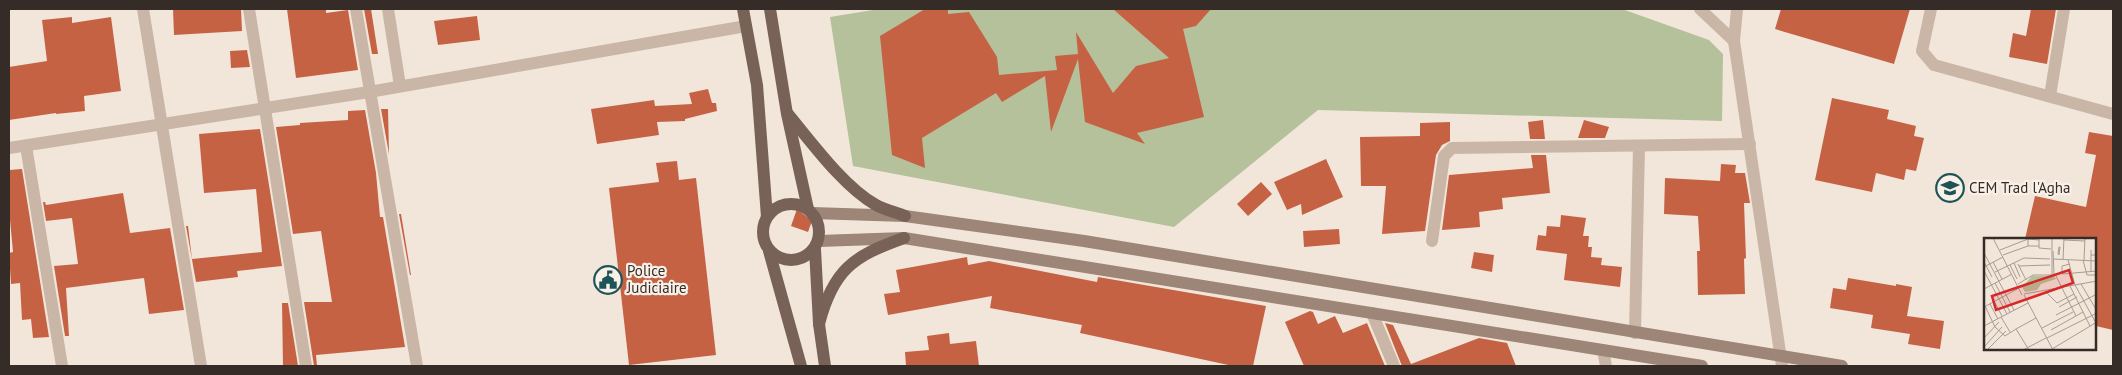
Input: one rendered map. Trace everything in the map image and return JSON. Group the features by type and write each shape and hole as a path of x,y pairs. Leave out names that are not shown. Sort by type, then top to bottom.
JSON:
{"main road":[{"path":"743,9 757,85 767,217 763,234 801,366"},
{"path":"770,9 787,114 810,211 818,221 820,231 817,245 819,324 825,366"},
{"path":"787,114 837,171 861,194 876,205 905,216"},
{"path":"767,217 773,210 790,204 810,211"},
{"path":"819,324 825,300 832,286 847,267 880,247 904,238"},
{"path":"769,250 784,260 792,261 801,259 817,245"}],"street":[{"path":"144,9 201,366"},
{"path":"249,9 306,366"},
{"path":"356,9 417,366"},
{"path":"388,9 400,86"},
{"path":"1700,9 1734,42"},
{"path":"1737,9 1734,42 1781,361"},
{"path":"1931,9 1922,51 1934,65 2113,114"},
{"path":"2050,96 2064,9"},
{"path":"9,148 369,92 746,26"},
{"path":"1432,241 1444,156 1452,148 1750,144"},
{"path":"26,146 62,366"},
{"path":"1635,333 1639,146"},
{"path":"810,211 905,216 1084,241 1635,333 1781,361 1842,366"},
{"path":"817,245 904,238 1702,366"},
{"path":"1372,313 1394,366"},
{"path":"1603,350 1606,366"}],"green space":[{"path":"879,9 1622,9 1709,40 1723,54 1722,121 1318,110 1174,227 853,166 830,17"}],"building":[{"path":"173,9 241,9 242,31 174,35"},
{"path":"287,9 326,9 326,13 348,10 358,70 296,78"},
{"path":"364,9 371,9 378,54 372,54"},
{"path":"925,9 948,9 948,14 969,12 997,57 999,75 1057,70 1055,56 1078,54 1076,32 1113,93 1136,66 1169,58 1113,9 1211,9 1196,26 1183,29 1204,117 1137,133 1145,144 1085,122 1078,59 1051,132 1045,76 1002,102 996,93 922,138 925,168 892,155 880,36"},
{"path":"1781,9 1910,9 1894,64 1775,29"},
{"path":"2031,9 2056,9 2047,64 2009,57 2013,33 2026,36"},
{"path":"477,16 480,40 438,45 434,21"},
{"path":"72,17 72,23 111,17 121,91 84,96 85,111 9,120 9,67 47,61 42,20"},
{"path":"247,50 250,67 231,68 230,51"},
{"path":"708,89 712,103 716,103 717,111 685,119 685,121 657,122 659,135 597,144 591,109 654,100 655,106 692,104 689,93"},
{"path":"1832,98 1889,110 1887,119 1916,126 1914,136 1924,138 1916,171 1906,169 1904,180 1876,173 1872,192 1815,180"},
{"path":"381,109 388,109 389,154"},
{"path":"365,110 376,173 380,217 383,217 405,347 316,355 317,366 314,366 304,302 332,302 321,231 293,234 276,127 300,125 300,123 348,120 348,111"},
{"path":"1543,120 1545,139 1530,139 1528,122"},
{"path":"1584,120 1609,127 1605,138 1578,138"},
{"path":"1450,122 1450,141 1442,145 1436,155 1425,231 1382,234 1386,186 1361,186 1360,137 1420,136 1420,123"},
{"path":"260,129 282,266 237,271 238,277 196,282 186,226 188,226 192,259 262,252 256,189 204,193 199,134"},
{"path":"2089,132 2113,136 2113,330 2097,326 2097,238 2025,238 2035,196 2086,207 2096,155 2085,153"},
{"path":"1531,155 1546,155 1550,193 1502,198 1503,209 1479,212 1480,227 1442,230 1449,175 1533,168"},
{"path":"1326,159 1343,197 1302,215 1301,204 1287,210 1274,182"},
{"path":"677,161 679,180 696,178 716,355 629,365 609,188 659,182 656,163"},
{"path":"1721,164 1736,165 1735,173 1745,173 1750,203 1744,203 1745,294 1698,295 1697,251 1700,251 1698,216 1664,214 1665,178 1720,181"},
{"path":"22,169 49,337 33,338 31,319 22,320 20,283 11,284 9,253 13,252 9,209 9,170"},
{"path":"1261,182 1272,194 1248,216 1237,204"},
{"path":"123,193 130,233 170,228 184,310 149,314 144,278 66,288 69,336 65,336 54,266 78,264 72,218 46,221 43,202 46,205"},
{"path":"797,209 812,221 808,232 791,226"},
{"path":"399,214 401,214 411,275 410,275"},
{"path":"1561,215 1586,218 1583,236 1589,236 1588,247 1592,247 1591,257 1602,258 1601,265 1622,267 1620,287 1564,280 1567,254 1536,250 1538,235 1546,236 1547,226 1560,227"},
{"path":"1339,229 1340,244 1304,247 1303,231"},
{"path":"1474,252 1494,255 1492,272 1471,268"},
{"path":"967,257 968,265 989,261 1097,282 1098,277 1266,306 1253,366 1233,366 1080,333 1082,325 990,308 992,296 888,315 884,294 900,292 896,270"},
{"path":"1848,278 1912,287 1907,316 1944,321 1940,349 1908,344 1910,334 1871,328 1873,315 1830,308 1833,288 1846,290"},
{"path":"282,303 288,303 298,366 283,366"},
{"path":"1310,311 1313,312 1318,324 1335,316 1343,333 1367,323 1385,366 1304,366 1285,322"},
{"path":"1385,323 1393,325 1411,364 1479,338 1507,343 1516,366 1402,366"},
{"path":"949,333 950,344 976,341 979,366 906,366 905,352 929,350 927,336"}],"place":[{"name":"CEM Trad l'Agha","path":"1950,188"},
{"name":"Police Judiciaire","path":"608,280"}]}
